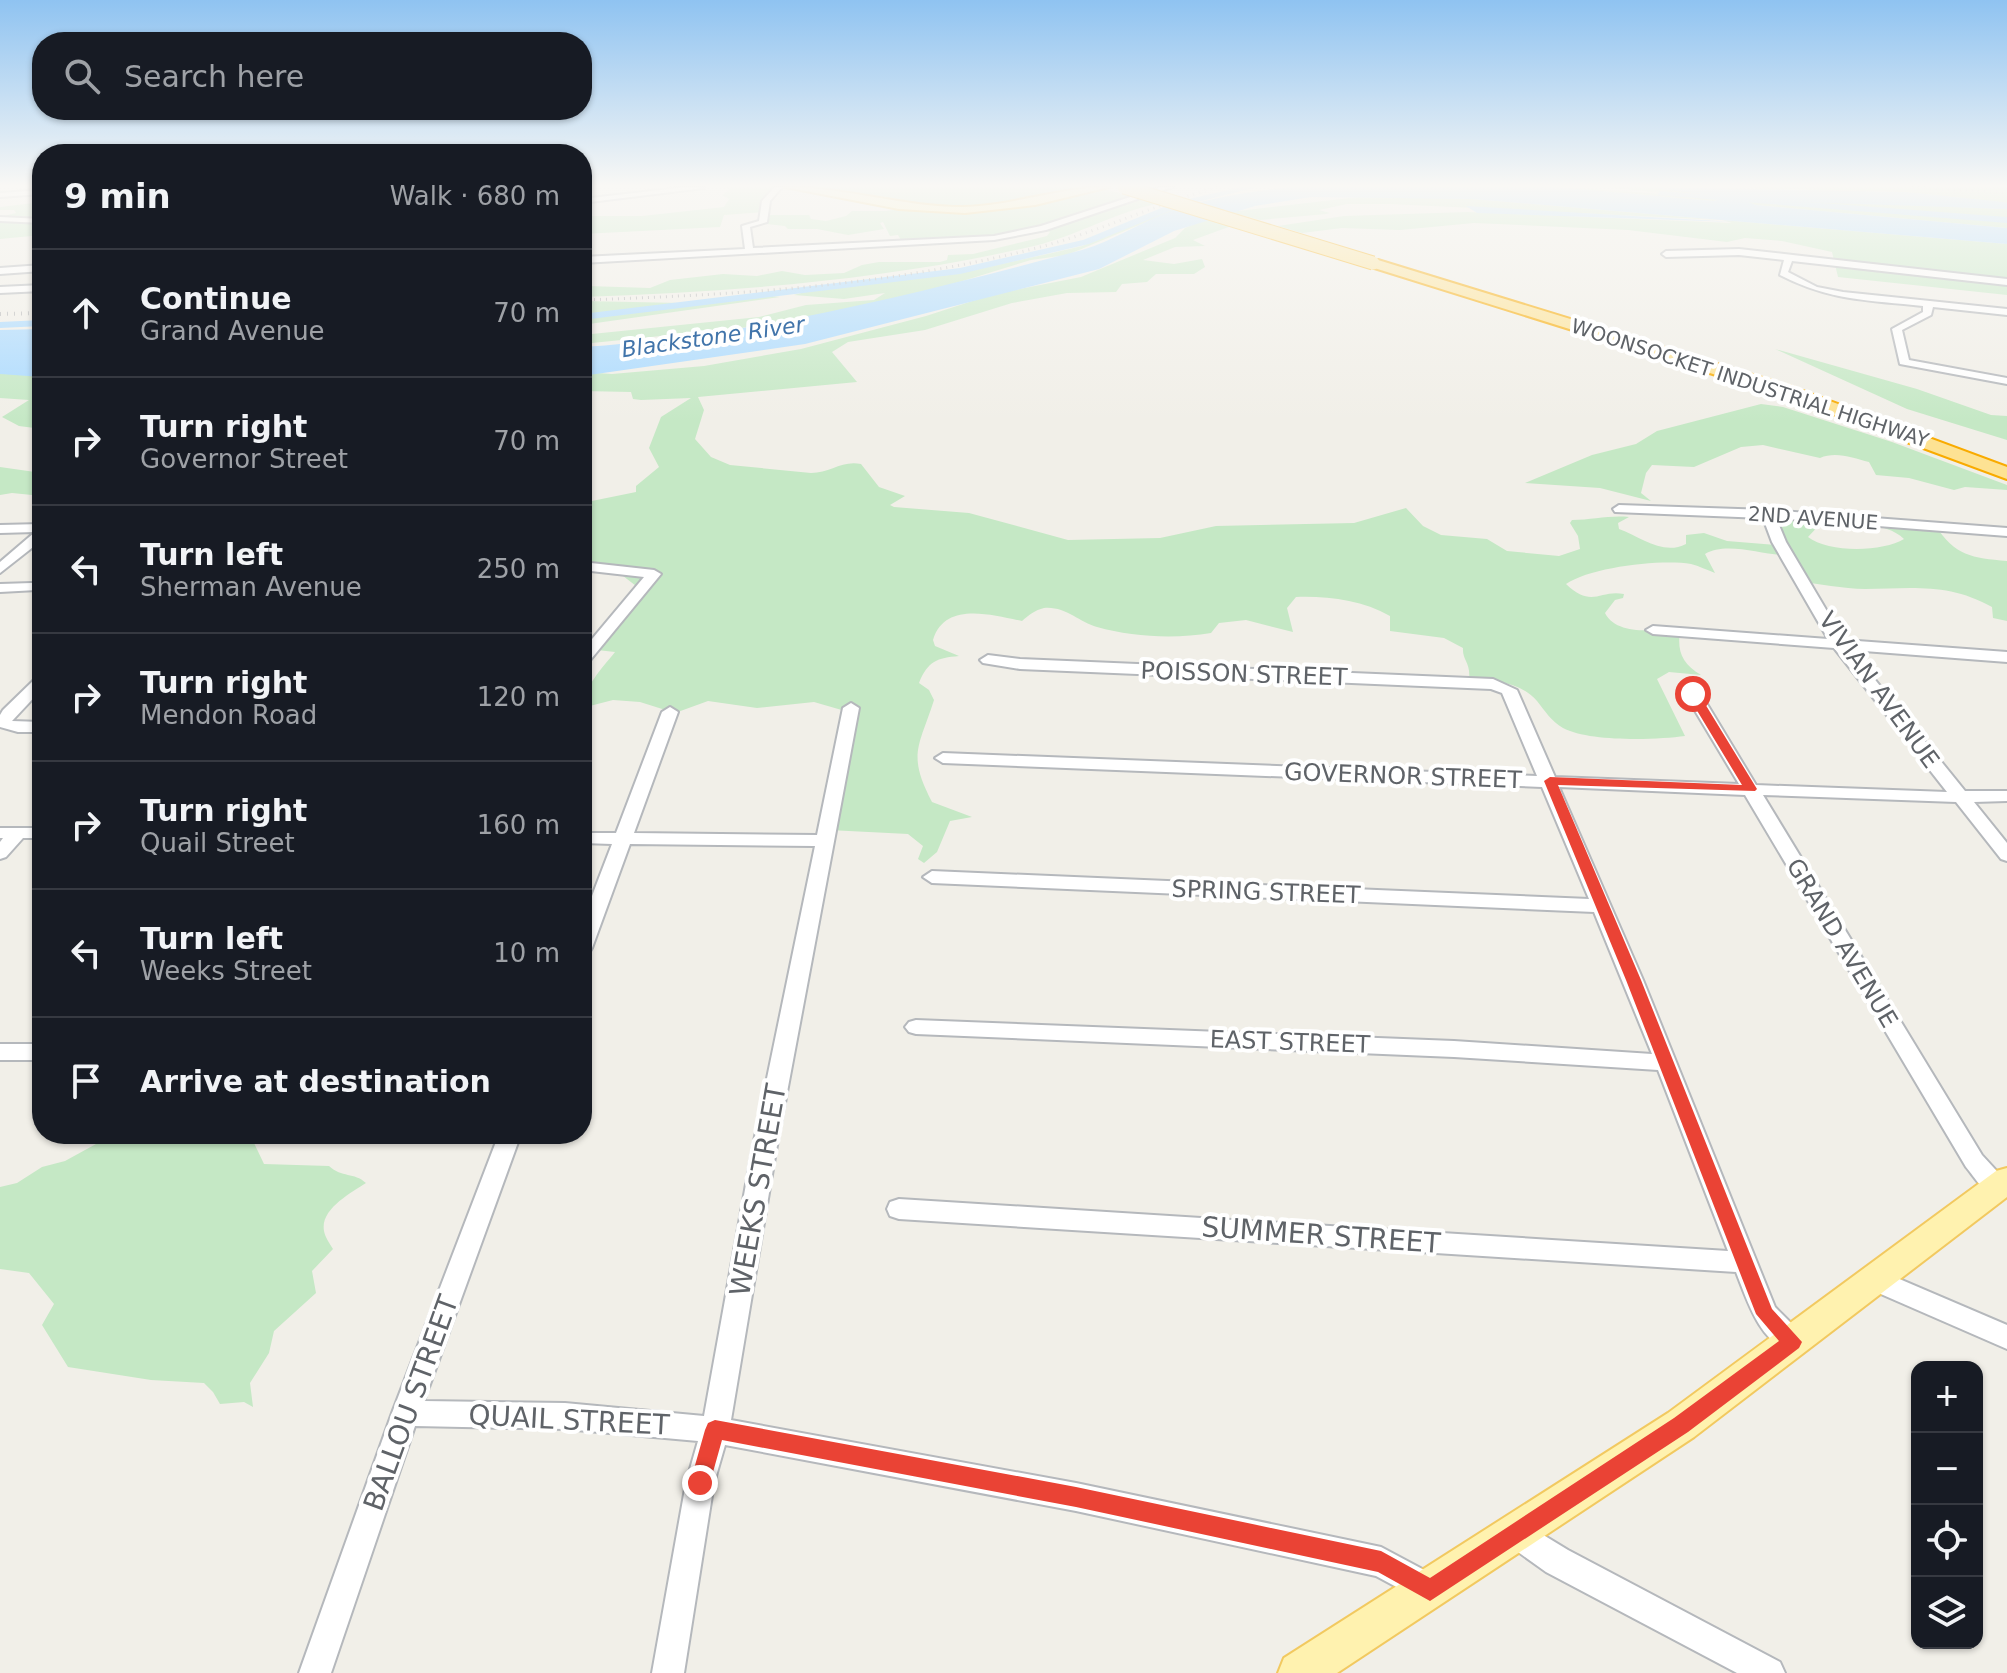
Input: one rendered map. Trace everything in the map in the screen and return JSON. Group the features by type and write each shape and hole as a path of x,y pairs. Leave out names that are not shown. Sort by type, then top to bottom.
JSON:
{"highway":[{"name":"WOONSOCKET INDUSTRIAL HIGHWAY","path":"1388,265 1869,408 1989,448"},
{"name":"WOONSOCKET INDUSTRIAL HIGHWAY","path":"1388,265 1777,388 2007,473"}],"main road":[{"path":"1299,1673 1681,1425 2002,1184"}],"street":[{"path":"1786,265 1783,273 1814,289 1843,295 2007,312"},
{"path":"1853,265 2007,282"},
{"path":"0,271 32,269"},
{"path":"25,289 32,283"},
{"path":"0,290 32,289"},
{"path":"1928,304 1928,313 1897,329 1904,362 2007,381"},
{"name":"2ND AVENUE","path":"1619,509 1768,514 2007,532"},
{"name":"VIVIAN AVENUE","path":"1768,514 1779,542 1838,643 2007,855"},
{"path":"0,529 32,530"},
{"path":"0,569 32,539"},
{"path":"592,567 654,574 592,649"},
{"path":"0,588 32,587"},
{"path":"1653,630 2007,657"},
{"name":"POISSON STREET","path":"988,660 1020,664 1501,685 1514,697 1550,781"},
{"path":"32,690 3,723 32,727"},
{"name":"GRAND AVENUE","path":"1693,694 1974,1161 2002,1184"},
{"name":"WEEKS STREET","path":"668,1673 700,1483 715,1430 851,708"},
{"path":"592,922 670,712"},
{"name":"GOVERNOR STREET","path":"943,758 2007,796"},
{"path":"1550,781 1633,980 1765,1314 1793,1342"},
{"path":"0,853 9,833 32,833"},
{"path":"592,838 825,841"},
{"name":"SPRING STREET","path":"932,877 1600,906"},
{"name":"EAST STREET","path":"916,1027 1439,1048 1664,1063"},
{"path":"0,1052 32,1052"},
{"name":"BALLOU STREET","path":"315,1673 406,1413 506,1144"},
{"name":"SUMMER STREET","path":"899,1209 1743,1262"},
{"path":"1876,1280 2007,1337"},
{"name":"QUAIL STREET","path":"406,1413 565,1416 715,1430 1076,1497 1381,1562 1430,1590"},
{"path":"1517,1534 1557,1561 1769,1673"}],"green space":[{"path":"862,265 939,265 753,288 592,297 592,286 650,288 670,280 723,274 757,276 782,271 805,275 844,273"},
{"path":"995,265 1014,265 904,299 770,325 592,343 592,334 759,317 806,305 874,300 885,293 844,299 794,295 812,290 964,272"},
{"path":"1110,265 1205,267 1194,274 1156,274 1147,282 1122,284 1116,292 1067,293 1012,303 925,330 848,342 832,352 857,382 698,397 704,410 695,439 711,457 730,465 811,473 861,464 879,487 905,496 890,505 894,507 969,513 1068,540 1160,538 1216,526 1354,523 1406,508 1423,526 1441,535 1487,539 1507,551 1559,556 1580,549 1578,536 1570,523 1572,520 1629,517 1618,523 1619,529 1669,548 1686,544 1686,535 1704,533 1727,541 1776,545 1762,516 1935,525 1950,543 1965,554 2007,561 2007,621 1993,618 1992,607 1946,590 1857,589 1797,582 1780,555 1741,549 1722,549 1705,554 1715,573 1691,564 1662,563 1609,569 1577,578 1566,584 1583,595 1624,594 1605,613 1619,626 1639,630 1680,630 1682,656 1701,675 1669,672 1657,679 1685,736 1641,739 1589,736 1563,728 1523,689 1506,683 1469,679 1463,648 1444,638 1390,631 1390,616 1344,600 1296,597 1287,608 1293,632 1246,620 1219,623 1211,633 1139,635 1097,627 1052,608 1038,610 1022,621 983,614 958,615 939,628 933,640 935,646 959,656 934,662 919,683 929,690 934,700 920,740 918,761 924,786 932,802 972,817 950,821 937,852 924,863 918,859 923,846 908,834 829,830 852,713 814,702 757,708 708,701 675,713 640,702 613,700 592,705 592,682 615,652 597,650 640,589 614,569 592,567 592,501 636,492 636,486 659,467 649,448 661,417 691,398 641,400 633,399 631,392 592,391 592,373 612,374 704,366 801,349 926,316 994,294 1081,277","holes":["1822,522 1854,523 1887,529 1904,539 1883,546 1856,549 1828,546 1808,537"]},
{"path":"1835,265 2007,265 2007,295 1838,277"},
{"path":"764,295 780,297 592,324 592,301 683,303"},
{"path":"1775,349 1917,389 1991,415 2007,416 2007,440 1907,409"},
{"path":"0,369 32,374 32,428 19,426 2,417 29,400 0,398"},
{"path":"1761,404 1783,407 1892,442 2007,485 2007,490 1965,487 1954,490 1909,478 1876,475 1869,462 1851,457 1832,455 1820,458 1763,445 1741,447 1694,467 1652,465 1646,473 1641,493 1651,501 1600,488 1525,483 1592,455 1636,444 1657,431"},
{"path":"0,467 32,472 32,495 0,495"},
{"path":"96,1144 254,1144 264,1164 329,1166 366,1183 338,1202 327,1216 324,1231 333,1249 312,1271 316,1293 274,1331 269,1353 250,1383 253,1407 244,1402 220,1404 204,1383 151,1380 68,1367 42,1325 54,1304 29,1273 0,1269 0,1187 17,1183 42,1167 65,1161"}],"water":[{"name":"Blackstone River","path":"1024,265 1107,265 805,344 592,375 592,346 772,323"},
{"path":"32,329 32,376 0,374 0,330"}],"waterway":[{"path":"592,316 960,271 986,265"},
{"path":"0,325 32,323"}],"railway":[{"path":"592,300 812,286 958,265"},
{"path":"0,314 32,313"}],"route":[{"path":"700,1483 715,1430 1076,1497 1381,1562 1430,1590 1681,1425 1793,1342 1765,1314 1633,980 1550,781 1751,789 1693,694"}]}
